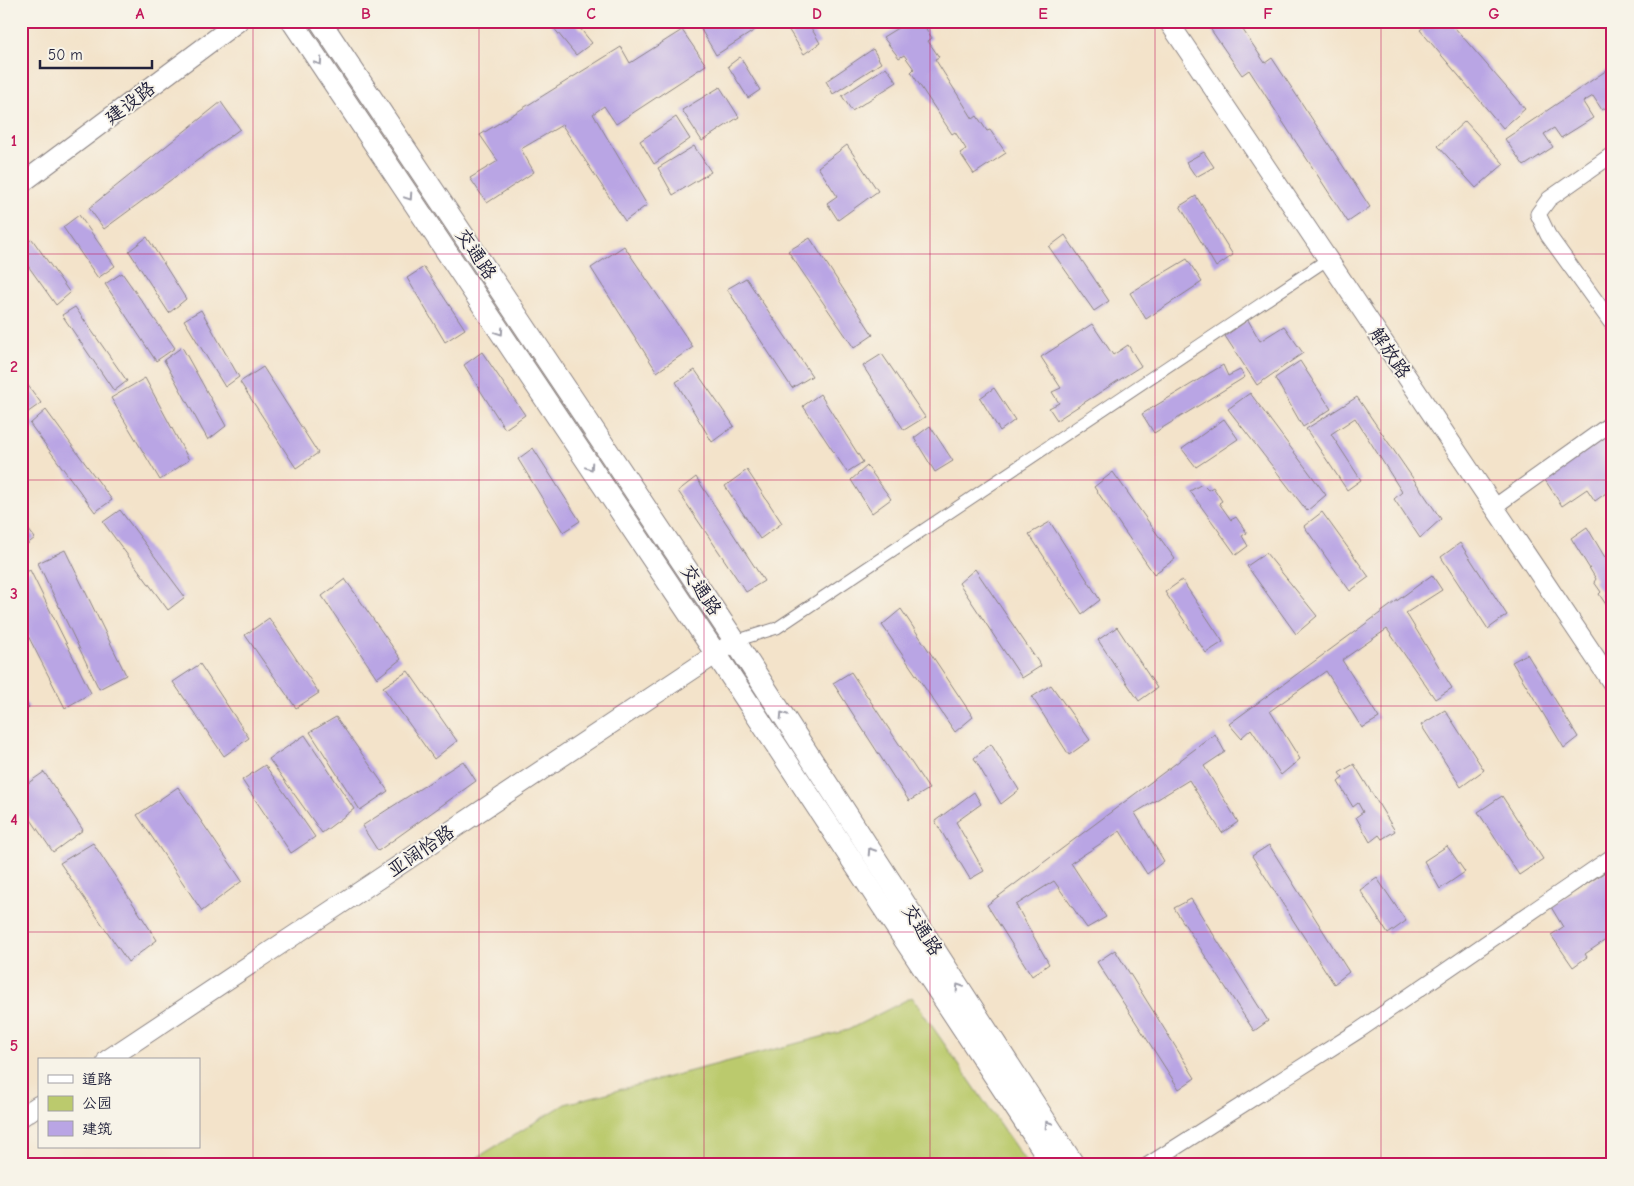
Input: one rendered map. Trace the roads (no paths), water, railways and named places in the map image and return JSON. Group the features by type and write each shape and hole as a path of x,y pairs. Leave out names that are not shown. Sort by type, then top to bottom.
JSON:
{"main road":[{"path":"292,21 716,654 1052,1165"},
{"name":"交通路","path":"320,21 735,641 1074,1165"}],"street":[{"name":"建设路","path":"21,184 239,21"},
{"name":"解放路","path":"1168,21 1613,684"},
{"path":"1613,154 1549,199 1538,214 1548,235 1613,325"},
{"path":"735,641 777,628 1328,259"},
{"path":"1494,507 1613,422"},
{"name":"亚阔恰路","path":"110,1058 735,641"},
{"path":"1148,1165 1358,1031 1613,856"},
{"path":"21,1117 38,1106"}]}
